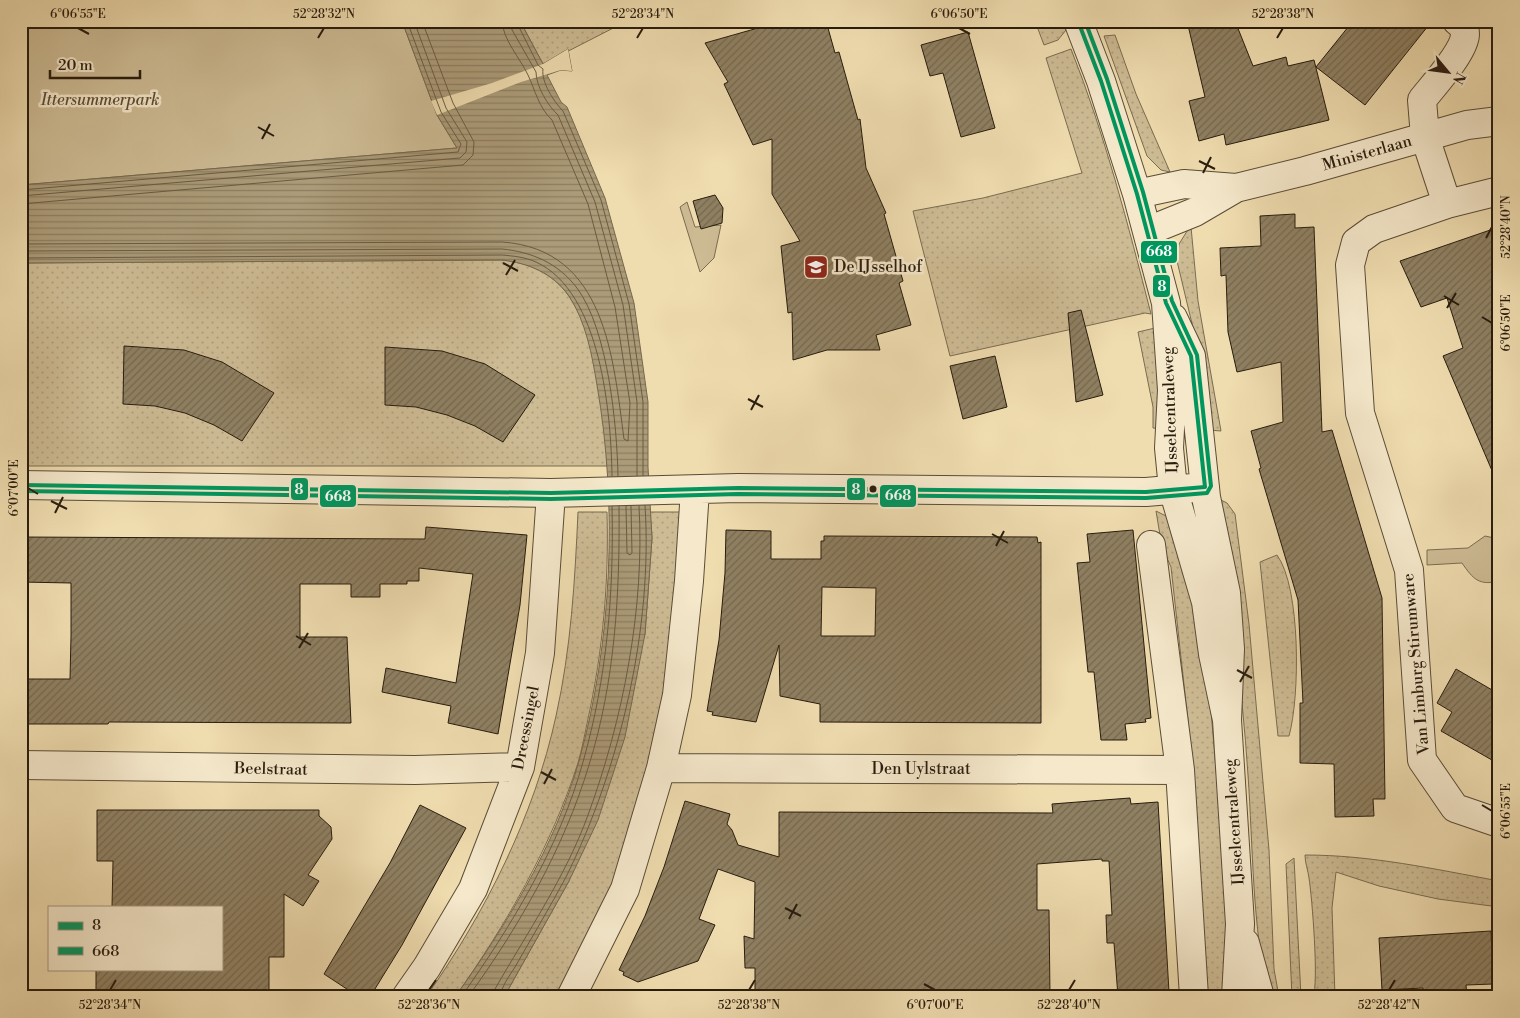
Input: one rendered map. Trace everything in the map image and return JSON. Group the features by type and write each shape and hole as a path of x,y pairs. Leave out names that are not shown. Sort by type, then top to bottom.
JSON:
{"street":[{"name":"IJsselcentraleweg","path":"1078,21 1101,81 1137,194 1166,303 1172,390 1169,448 1173,489 1206,602 1213,654 1227,720"},
{"path":"1447,204 1425,136 1422,100 1459,50 1465,36 1463,26 1457,21"},
{"name":"Ministerlaan","path":"1148,231 1195,212 1236,188 1467,125 1499,122"},
{"name":"Ministerlaan","path":"1137,194 1184,184 1236,188"},
{"name":"Van Limburg Stirumware","path":"1499,191 1447,204 1374,228 1356,242 1350,265 1360,414 1409,570 1422,760 1454,808 1499,823"},
{"name":"IJsselcentraleweg","path":"1166,303 1191,356 1205,487 1226,594 1230,649 1227,720 1240,924 1236,997"},
{"path":"21,485 551,493 601,490 691,491 738,488 1146,492 1205,487"},
{"path":"571,997 625,889 661,768 678,695 689,581 691,491"},
{"name":"Dreessingel","path":"406,997 427,967 473,889 520,766 540,653 551,493"},
{"path":"1151,545 1180,770 1194,997"},
{"name":"Beelstraat","path":"21,765 415,770 520,766"},
{"name":"Den Uylstraat","path":"661,768 1180,770"},
{"name":"IJsselcentraleweg","path":"1240,924 1260,997"}],"green space":[{"name":"Ittersummerpark","path":"21,21 402,21 437,115 457,148 21,185"},
{"path":"520,21 627,21 543,64"},
{"path":"1035,21 1063,21 1066,30 1058,40 1044,45"},
{"path":"1115,35 1136,94 1170,172 1161,170 1147,156 1104,36"},
{"path":"1071,49 1095,114 1125,213 1151,314 1145,313 950,356 913,211 983,198 1082,173 1046,58"},
{"path":"687,202 695,227 721,225 714,258 700,272 680,207"},
{"path":"1191,227 1198,301 1221,431 1208,430 1199,353 1177,261 1179,244"},
{"path":"502,260 531,267 547,275 562,287 578,311 586,331 598,377 602,401 607,466 21,466 21,263"},
{"path":"1155,328 1163,429 1153,428 1153,407 1138,332"},
{"path":"1221,500 1227,503 1235,514 1249,624 1269,850 1274,969 1279,997 1269,997 1259,943 1239,672 1215,501"},
{"path":"1156,511 1168,517 1176,525 1208,676 1231,997 1206,997 1188,721 1171,567 1162,547"},
{"path":"578,512 607,512 607,564 604,616 598,667 578,763 555,825 526,885 474,970 455,997 426,997 468,932 505,863 535,791 547,754 561,691 569,640"},
{"path":"650,512 686,512 662,737 614,884 555,997 504,997 569,881 645,634 652,538"},
{"path":"1485,536 1499,539 1499,581 1481,582 1473,577 1462,563 1427,565 1427,550 1468,548"},
{"path":"1277,555 1285,571 1291,592 1296,643 1295,696 1289,736 1278,736 1260,562"},
{"path":"1305,855 1378,860 1499,881 1499,907 1438,899 1379,886 1336,872 1332,908 1335,997 1313,997 1315,989 1314,939 1309,875"},
{"path":"1294,858 1301,997 1292,997 1286,864"}],"water":[{"path":"402,21 520,21 543,64 568,49 572,71 561,70 547,75 561,102 567,107 605,198 634,303 648,402 648,467 652,538 645,634 625,737 598,820 569,881 504,997 455,997 510,914 557,824 579,761 590,716 605,622 609,526 608,478 604,431 588,339 580,317 569,296 555,281 539,270 502,260 21,263 21,185 457,148 437,115"}],"pier":[{"path":"568,49 572,71 561,70 521,82 437,115 431,101 492,83 543,64"}],"building":[{"path":"773,21 826,21 835,53 839,52 858,120 860,119 866,168 886,213 884,214 903,281 899,283 911,325 876,335 880,350 827,350 793,360 792,312 788,313 781,246 800,241 772,194 772,139 753,145 724,84 728,82 705,43 765,26"},
{"path":"1187,21 1235,21 1253,66 1286,57 1288,66 1314,60 1329,120 1226,145 1224,134 1199,141 1189,101 1205,97"},
{"path":"1353,21 1432,21 1365,105 1316,67"},
{"path":"968,32 995,128 961,137 943,73 930,76 921,45"},
{"path":"715,195 723,208 722,223 701,229 693,201"},
{"path":"1295,214 1295,228 1314,227 1322,432 1332,430 1382,598 1385,799 1373,799 1374,816 1335,817 1334,764 1300,763 1300,703 1303,703 1298,600 1259,469 1261,468 1251,431 1283,422 1281,362 1237,372 1228,332 1226,275 1221,276 1220,248 1261,246 1260,216"},
{"path":"1499,227 1499,487 1443,356 1463,348 1447,298 1421,307 1400,261"},
{"path":"1081,310 1103,395 1076,402 1068,313"},
{"path":"124,346 184,350 222,362 274,393 242,441 214,425 185,413 155,406 123,404"},
{"path":"385,347 442,351 485,364 535,395 503,442 475,426 447,415 416,407 385,405"},
{"path":"995,356 1007,407 963,419 950,366"},
{"path":"426,527 527,535 520,605 498,734 448,723 451,706 382,692 386,668 456,683 473,574 419,568 419,581 407,581 407,584 380,584 380,597 351,597 351,584 300,584 300,637 347,637 351,723 109,722 108,724 21,724 21,679 70,679 71,583 21,582 21,537 425,539"},
{"path":"726,530 771,531 771,559 821,559 821,541 824,541 824,536 1037,537 1038,543 1041,542 1041,723 820,722 820,704 780,696 779,645 756,722 712,715 713,712 707,711 719,640 725,573","holes":["822,587 876,588 875,636 821,636"]},
{"path":"1133,530 1151,718 1145,719 1146,722 1125,724 1127,740 1101,740 1094,672 1088,672 1077,563 1090,562 1087,534"},
{"path":"1456,669 1499,694 1499,764 1441,731 1452,712 1437,703"},
{"path":"1130,798 1131,804 1158,802 1169,992 1163,992 1164,995 1118,997 1114,943 1107,943 1106,915 1112,915 1109,861 1102,861 1102,859 1037,864 1037,910 1049,910 1050,997 755,997 755,968 745,968 744,936 754,939 755,882 718,869 699,919 715,925 698,961 638,982 623,975 624,972 619,970 645,916 664,867 685,801 730,814 727,824 732,830 738,845 779,857 779,812 1053,813 1052,804"},
{"path":"420,805 466,828 402,945 370,997 359,997 324,974 390,863"},
{"path":"97,810 319,810 319,816 331,827 332,839 308,875 319,881 303,906 284,894 284,957 269,957 269,997 96,994 96,970 222,970 222,906 112,906 113,861 97,861"},
{"path":"1491,931 1493,984 1466,985 1467,997 1423,997 1423,988 1382,990 1379,938"}],"transit line":[{"name":"8","path":"21,485 551,493 738,488 1146,492 1205,487 1191,356 1166,303 1137,194 1101,81 1078,21"},
{"name":"668","path":"21,491 551,499 738,494 1146,498 1207,493 1211,486 1197,355 1172,301 1143,192 1107,79 1085,21"}],"place":[{"name":"De IJsselhof","path":"816,267"}]}
